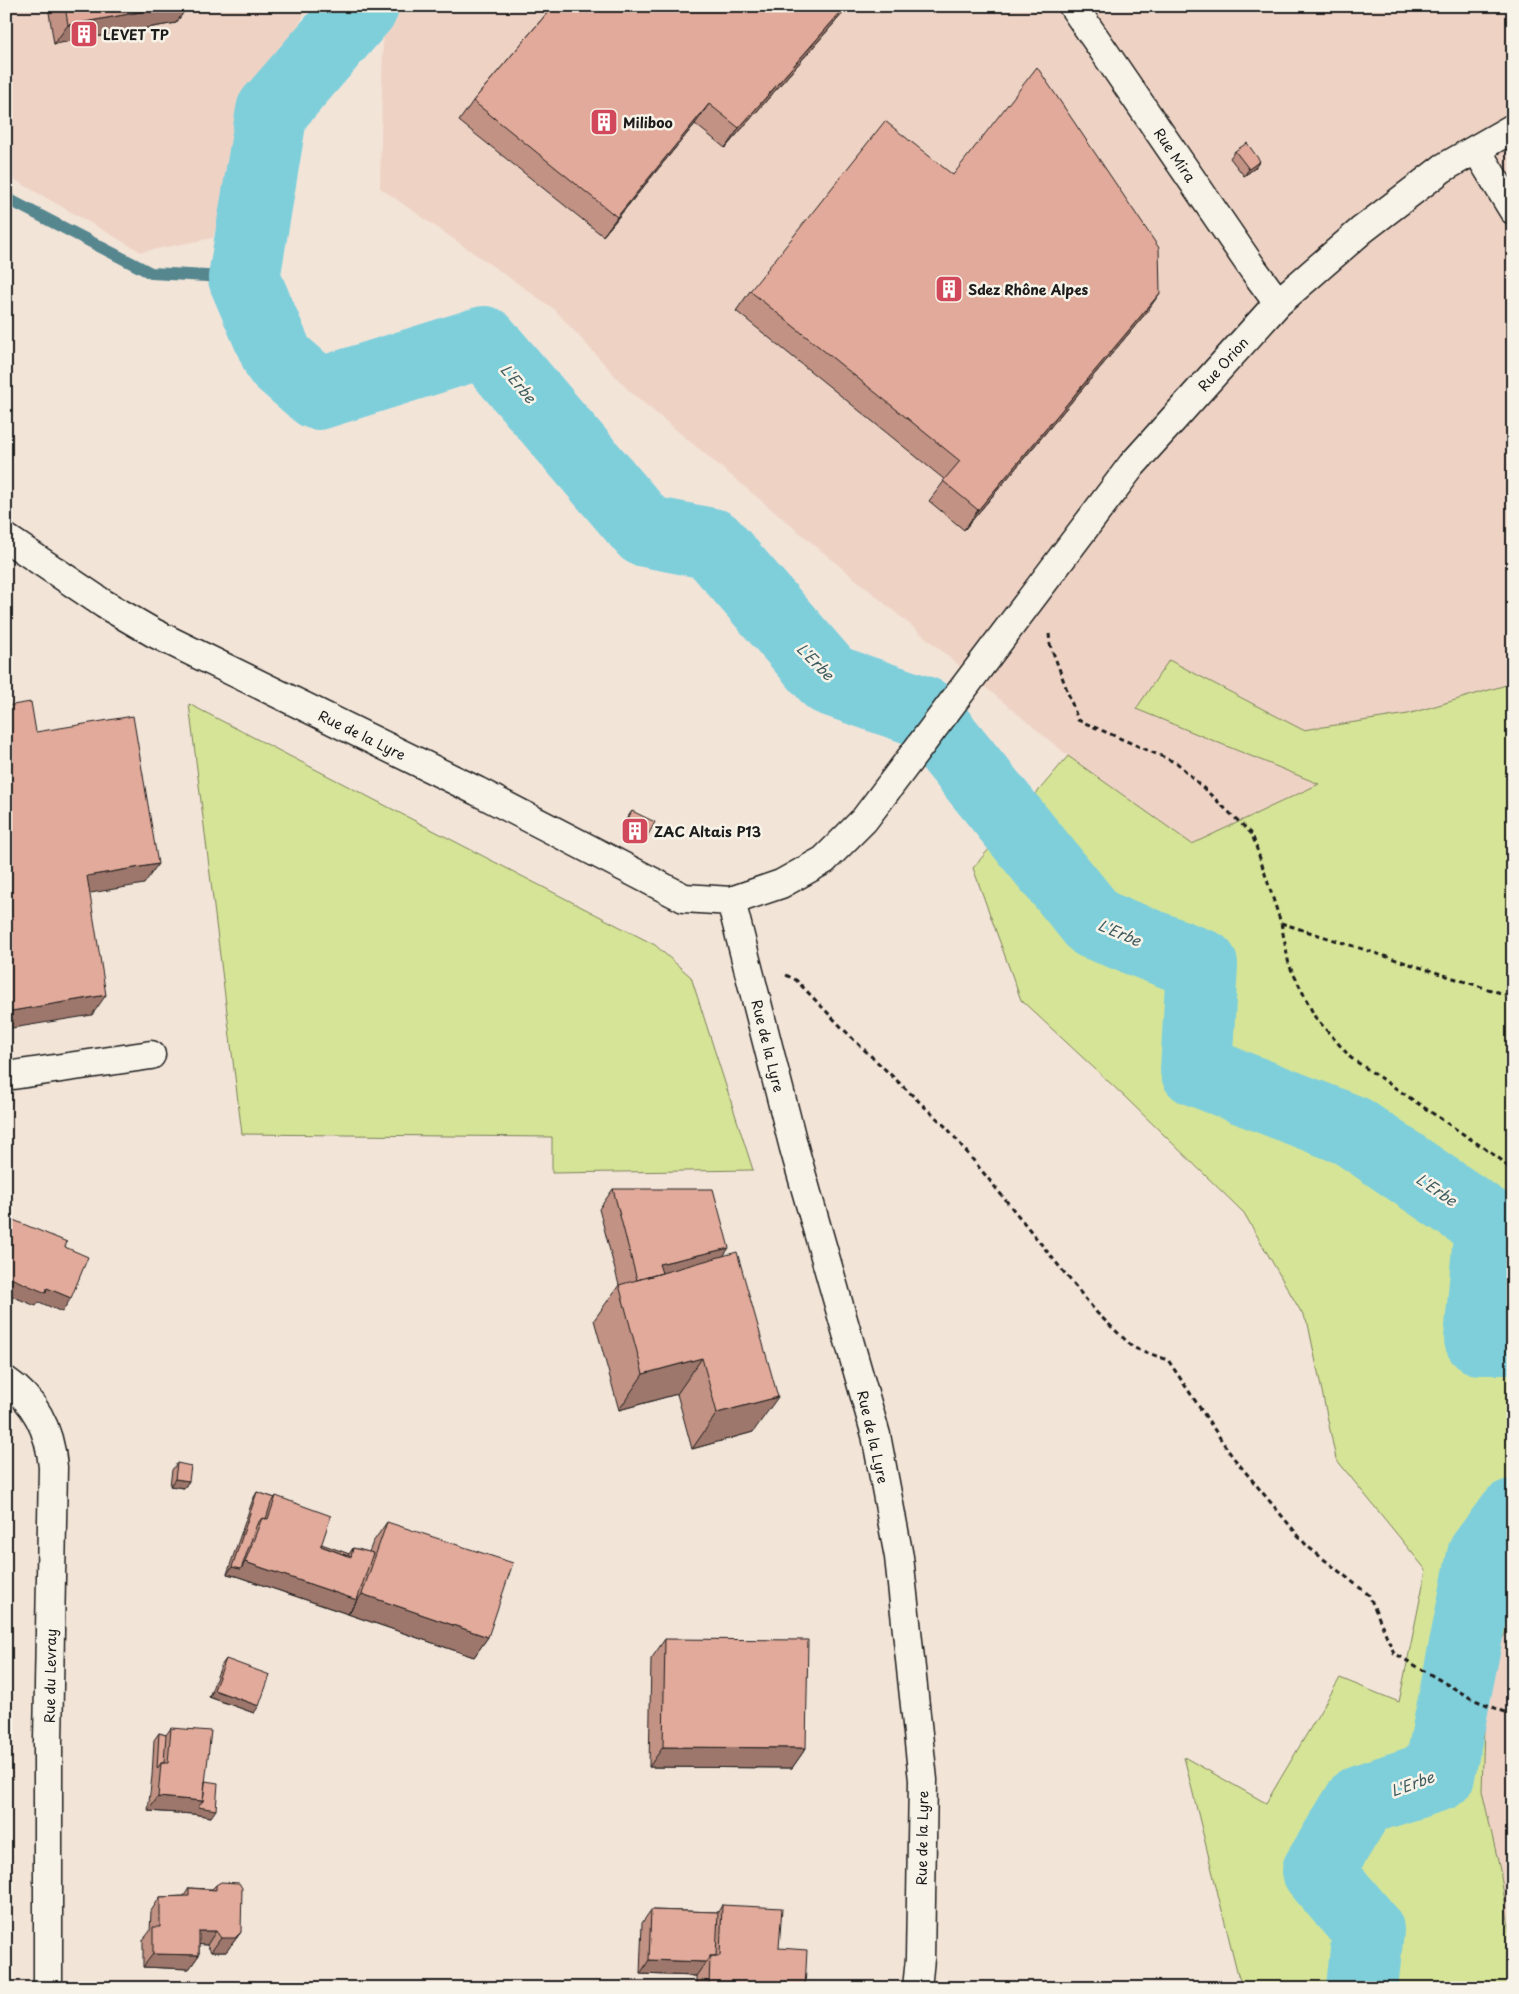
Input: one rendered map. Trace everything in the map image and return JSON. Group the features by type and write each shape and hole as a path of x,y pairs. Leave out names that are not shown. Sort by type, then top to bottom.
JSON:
{"street":[{"name":"Rue Mira","path":"1073,6 1252,269 1278,303"},
{"name":"Rue Orion","path":"898,773 1132,465 1278,303 1362,230 1443,168 1513,128"},
{"path":"1476,149 1513,210"},
{"name":"Rue de la Lyre","path":"6,538 104,604 154,633 477,791 684,898 731,901 781,884 824,860 864,820 898,773"},
{"name":"Rue de la Lyre","path":"731,901 794,1148 876,1435 899,1557 923,1780 920,1959 917,1988"},
{"path":"6,1076 151,1056"},
{"name":"Rue du Levray","path":"6,1382 24,1395 37,1412 48,1434 54,1467 48,1741 48,1988"}],"path":[{"path":"1048,628 1050,644 1078,720 1177,763 1252,834 1281,923 1289,965 1315,1017 1351,1058 1500,1158 1513,1172"},
{"path":"1281,923 1513,997"},
{"path":"781,972 796,980 853,1039 948,1129 1097,1313 1134,1348 1168,1360 1232,1456 1307,1546 1369,1595 1394,1653 1472,1699 1513,1716"}],"shaded area":[{"path":"6,6 308,6 253,123 213,238 141,252 6,175"},
{"path":"396,6 1513,6 1513,878 1319,784 1192,844 1068,756 628,390 554,309 380,188 383,34"},
{"path":"1513,1621 1513,1952 1500,1870 1482,1791 1486,1665"}],"green space":[{"path":"1169,660 1303,730 1408,714 1513,683 1513,1621 1486,1665 1482,1791 1500,1870 1513,1952 1513,1988 1243,1988 1238,1975 1184,1757 1266,1803 1340,1678 1399,1702 1426,1570 1336,1459 1308,1324 1244,1213 1124,1096 1021,1000 973,868 1068,756 1192,844 1319,784 1136,709"},
{"path":"189,704 655,945 691,977 753,1170 552,1173 552,1137 242,1134"}],"building":[{"path":"65,6 173,6 68,25"},
{"name":"Miliboo","path":"553,6 846,6 739,128 709,104 617,217 473,101"},
{"name":"Sdez Rhône Alpes","path":"1037,67 1159,248 1160,293 978,510 943,481 960,461 750,291 885,121 953,175"},
{"path":"1247,143 1260,161 1249,169 1235,151"},
{"path":"31,702 36,732 133,716 158,864 87,876 106,995 6,1012 6,706"},
{"path":"632,811 655,822 647,837 624,826"},
{"path":"613,1189 713,1189 729,1248 659,1264 662,1273 637,1280"},
{"path":"6,1217 67,1242 65,1247 88,1257 71,1298 47,1288 46,1293 6,1276"},
{"path":"737,1252 778,1397 717,1413 702,1358 643,1374 619,1285"},
{"path":"177,1463 191,1466 189,1481 175,1479"},
{"path":"257,1492 275,1498 271,1503 266,1519 262,1518 257,1524 241,1569 232,1567"},
{"path":"276,1496 331,1516 321,1546 351,1557 353,1548 373,1553 357,1600 245,1562 262,1518 268,1519"},
{"path":"387,1522 513,1563 488,1637 362,1594"},
{"path":"321,1544 349,1554 348,1556 321,1546"},
{"path":"665,1639 808,1640 806,1748 663,1747"},
{"path":"226,1659 270,1675 259,1706 214,1690"},
{"path":"171,1728 211,1731 203,1801 158,1797 161,1763 168,1763"},
{"path":"159,1733 166,1735 164,1763 161,1763 157,1769"},
{"path":"205,1781 218,1783 216,1810 198,1807 203,1801"},
{"path":"221,1882 239,1883 242,1888 241,1932 235,1938 221,1938 216,1931 199,1931 199,1955 153,1954 153,1927 160,1927 160,1897 189,1896 189,1888 216,1890 216,1885"},
{"path":"722,1905 782,1908 779,1948 807,1950 805,1988 709,1988 710,1956 720,1956"},
{"path":"651,1910 718,1912 716,1956 710,1956 706,1962 649,1960"}],"waterway":[{"name":"L'Erbe","path":"363,6 272,111 244,278 279,360 318,394 484,342 645,531 712,544 830,680 923,712 1095,924 1202,965 1196,1070 1352,1131 1490,1225 1480,1339 1513,1339"},
{"path":"6,198 151,273 244,278"},
{"name":"L'Erbe","path":"1362,1988 1368,1930 1318,1871 1361,1800 1439,1775 1483,1555 1513,1515"}],"place":[{"name":"LEVET TP","path":"84,34"},
{"name":"Miliboo","path":"604,122"},
{"name":"Sdez Rhône Alpes","path":"949,289"},
{"name":"ZAC Altais P13","path":"635,831"}]}
